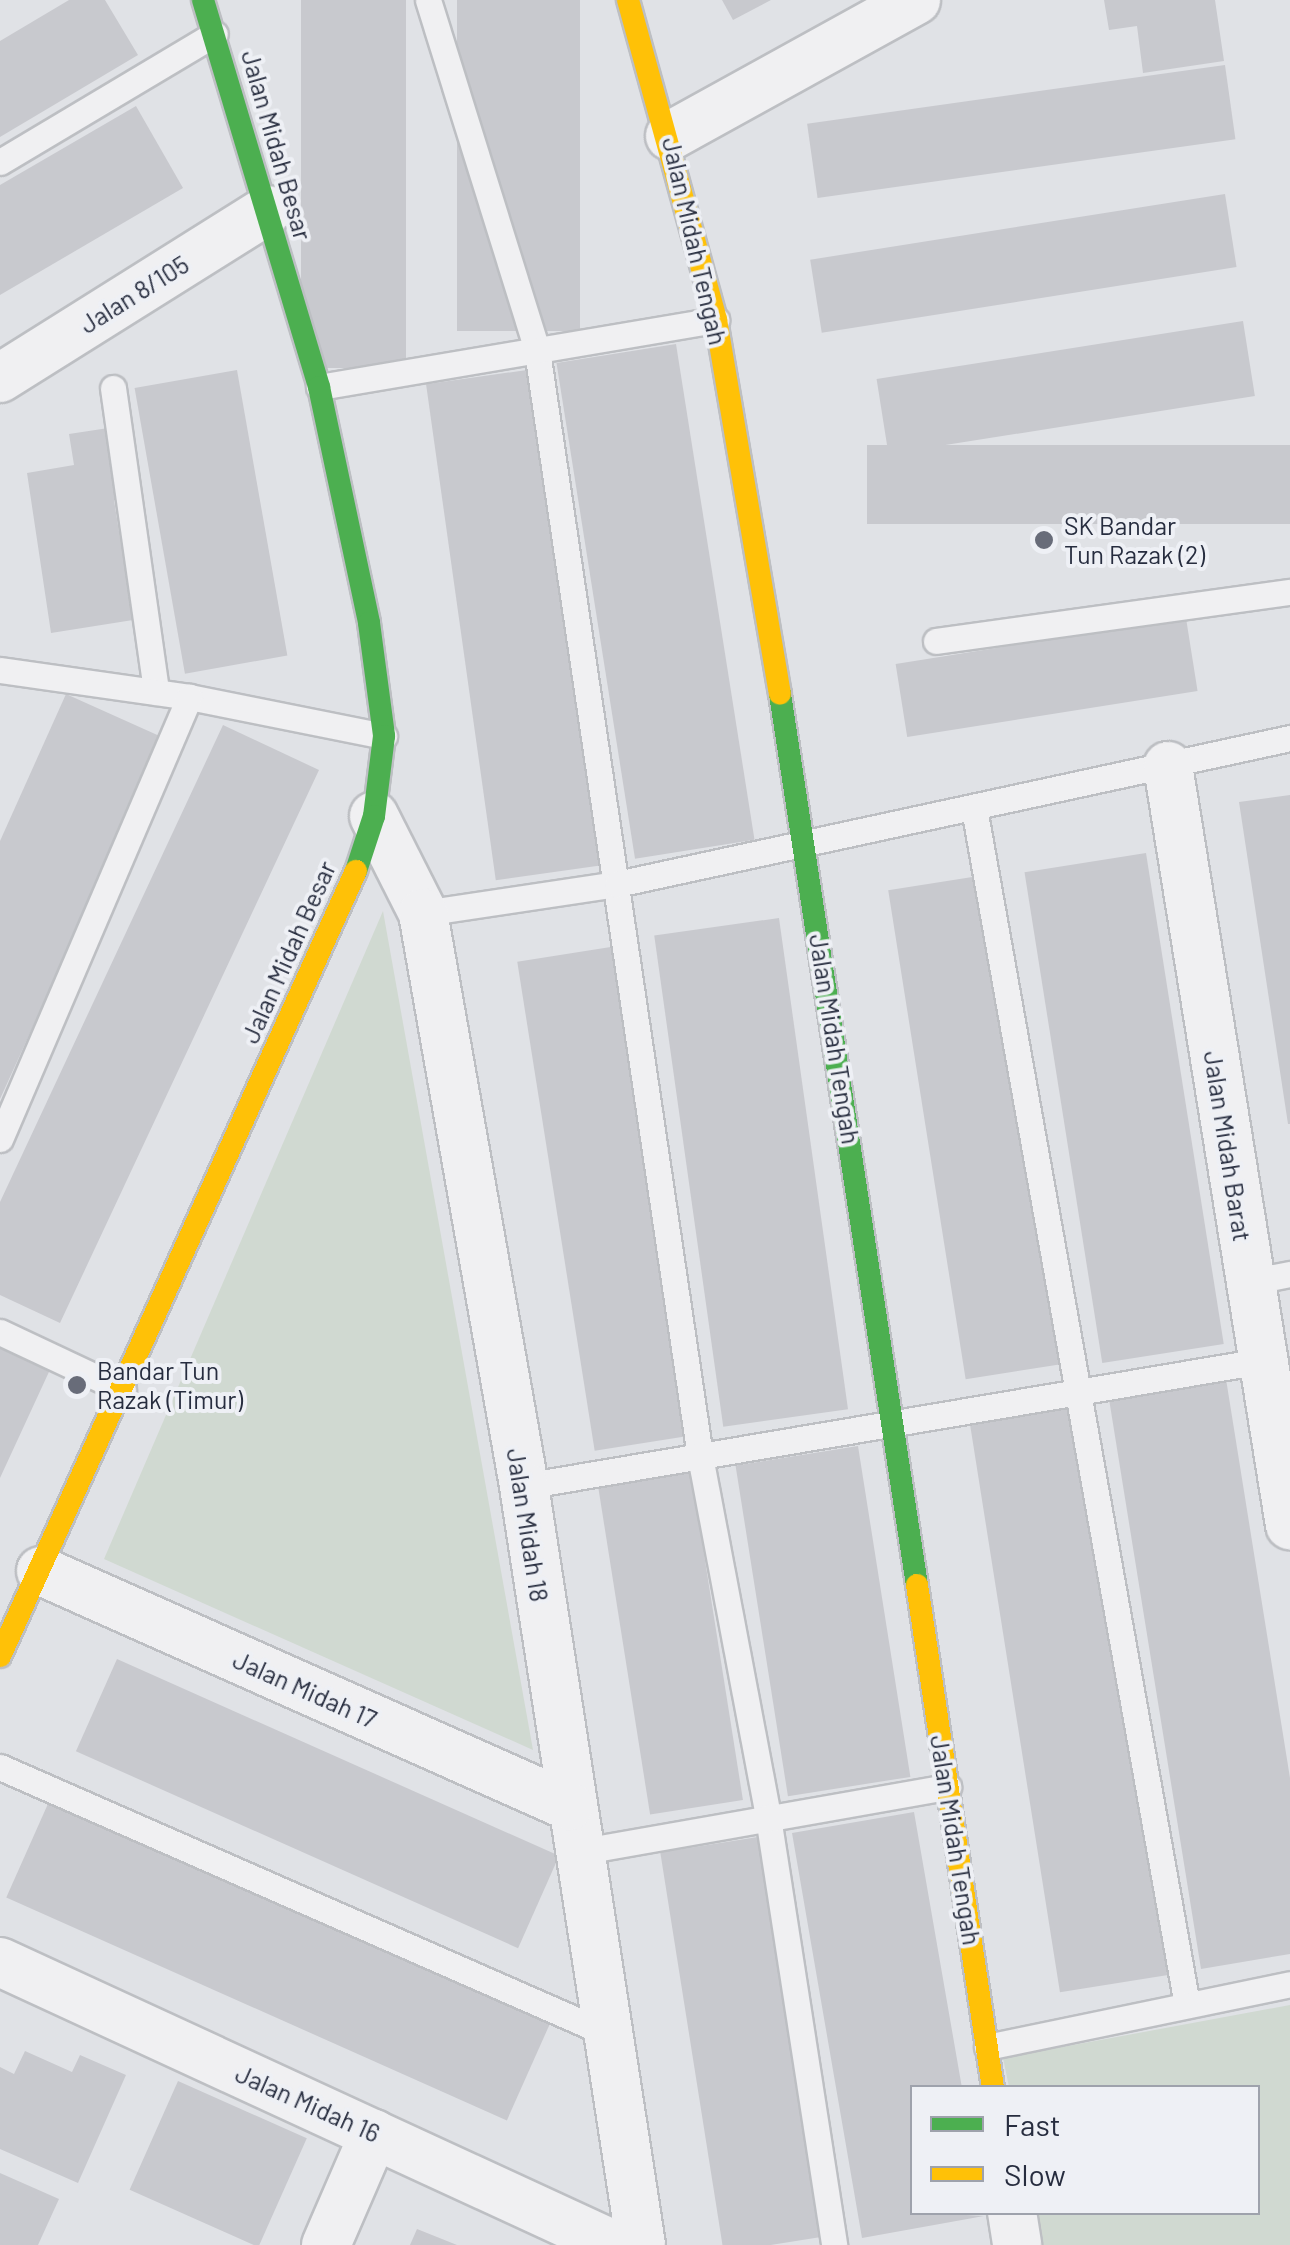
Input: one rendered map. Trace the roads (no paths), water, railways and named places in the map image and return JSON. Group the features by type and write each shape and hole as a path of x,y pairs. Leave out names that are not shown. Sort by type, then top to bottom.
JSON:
{"street":[{"name":"Jalan Midah Besar","path":"0,1656 349,894 374,816 384,736 369,623 319,387 203,0"},
{"name":"Jalan Midah Tengah","path":"628,0 670,136 716,320 805,842 993,2085"},
{"path":"670,136 916,0"},
{"name":"Jalan 8/105","path":"0,378 268,210"},
{"name":"Jalan Midah Barat","path":"1168,766 1270,1278 1260,1360 1290,1525"},
{"name":"Jalan Midah 18","path":"374,816 423,913 524,1486 573,1829 641,2245"},
{"name":"Jalan Midah 17","path":"41,1571 573,1829"},
{"name":"Jalan Midah 16","path":"0,1962 614,2245"},
{"path":"326,2245 374,2134"},
{"path":"1013,2215 1018,2245"}],"lane":[{"path":"428,0 537,351 700,1456 768,1817 834,2245"},
{"path":"0,162 215,34"},
{"path":"319,387 716,320"},
{"path":"113,388 156,692"},
{"path":"936,641 1290,592"},
{"path":"0,670 189,697 384,736"},
{"path":"0,1139 189,697"},
{"path":"423,913 617,884 1290,738"},
{"path":"974,808 1187,2005"},
{"path":"0,1332 122,1390"},
{"path":"524,1486 1260,1360"},
{"path":"0,1767 606,2034"},
{"path":"573,1829 768,1817 948,1787"},
{"path":"987,2046 1290,1984"}],"place":[{"name":"SK Bandar Tun Razak (2)","path":"1044,540"},
{"name":"Bandar Tun Razak (Timur)","path":"77,1385"}]}
